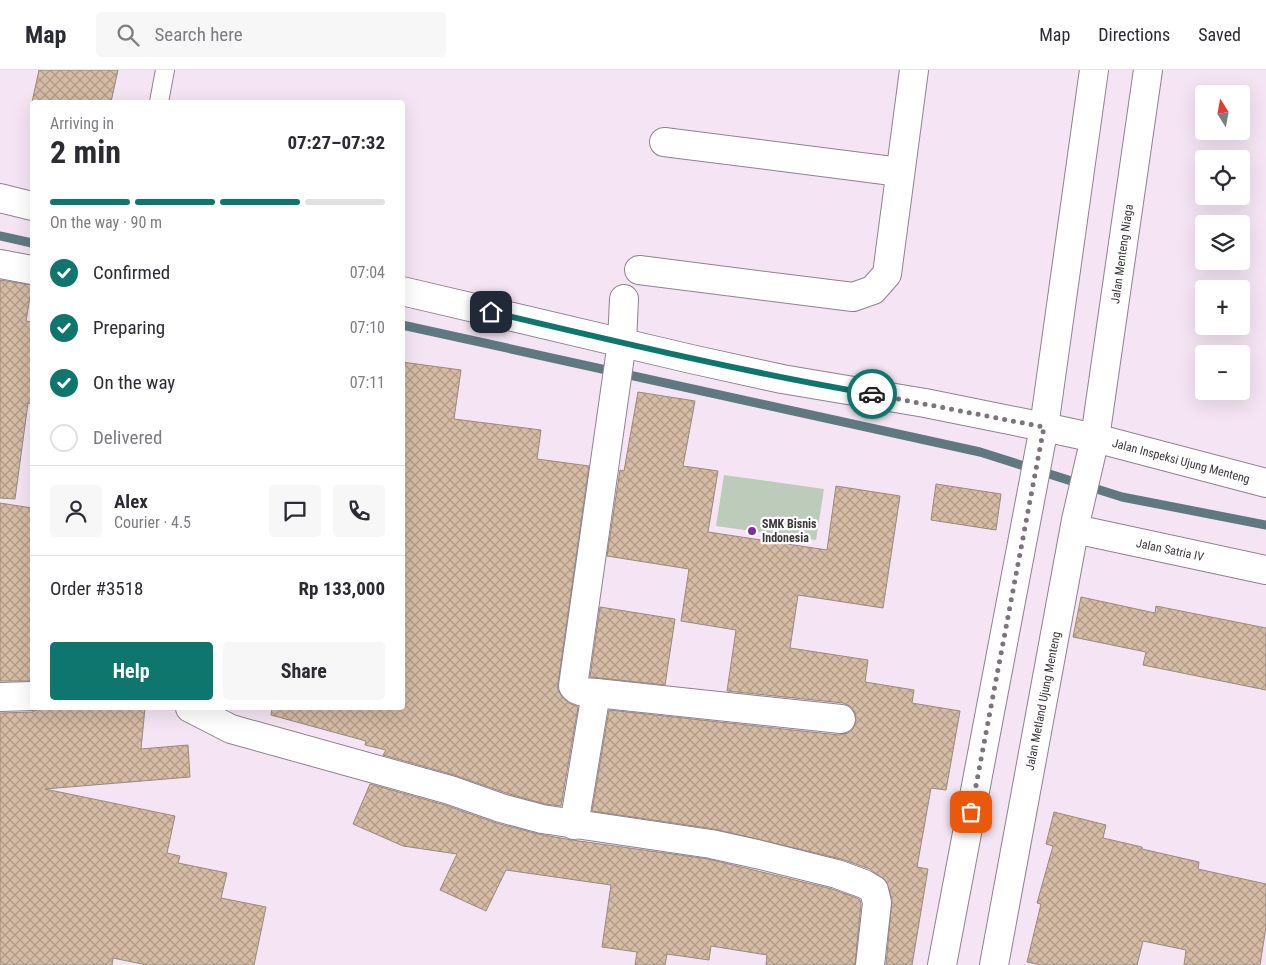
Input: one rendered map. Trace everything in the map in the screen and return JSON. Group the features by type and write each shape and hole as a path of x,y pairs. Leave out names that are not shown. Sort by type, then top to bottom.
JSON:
{"street":[{"path":"639,270 854,297 873,290 886,274 914,70"},
{"path":"942,965 1043,430 1094,70"},
{"name":"Jalan Menteng Niaga","path":"1094,442 1148,70"},
{"path":"664,142 900,172"},
{"path":"0,198 30,206"},
{"path":"0,264 30,270"},
{"name":"Jalan Inspeksi Ujung Menteng","path":"405,292 620,352 691,359 782,379 925,403 1266,483"},
{"path":"624,299 614,398 573,686 577,690 596,694 841,719"},
{"name":"Jalan Metland Ujung Menteng","path":"994,965 1075,525 1094,442"},
{"name":"Jalan Satria IV","path":"1075,525 1266,570"},
{"path":"574,825 596,694"},
{"path":"0,697 30,696"},
{"path":"194,710 231,729 450,790 501,808 542,819 711,844 836,874 864,884 874,890 877,903 870,965"}],"lane":[{"path":"159,100 165,70"}],"green space":[{"path":"724,475 824,489 816,540 716,526"}],"building":[{"path":"39,70 118,70 111,100 32,100"},
{"path":"0,280 30,285 26,321 30,322 30,404 28,403 15,499 0,498"},
{"path":"405,362 461,370 454,419 541,430 537,459 589,466 558,684 558,690 562,697 578,707 561,806 545,804 506,793 454,775 383,755 386,750 365,745 366,741 271,715 272,710 405,710"},
{"path":"638,392 695,401 683,466 718,471 708,532 827,550 836,486 900,496 883,608 798,595 790,648 868,660 865,682 914,690 912,703 960,711 946,790 931,788 917,867 928,869 912,965 886,965 892,899 886,881 870,869 841,859 714,829 592,811 609,710 839,735 848,733 853,729 856,721 855,712 850,706 843,703 727,691 736,630 681,621 689,569 607,556 620,470 624,471"},
{"path":"936,484 1001,494 996,530 931,520"},
{"path":"0,503 30,508 30,681 0,681"},
{"path":"1081,597 1155,613 1156,606 1266,628 1266,690 1143,665 1146,652 1073,637"},
{"path":"600,607 675,619 665,685 590,677"},
{"path":"37,710 145,710 141,749 188,745 190,777 45,789 175,816 167,853 180,856 178,863 227,873 221,898 266,907 254,965 147,965 113,958 112,965 0,965 0,713 32,712"},
{"path":"370,784 538,834 708,859 832,889 857,898 861,904 855,965 766,965 767,955 711,946 709,960 667,954 665,965 635,965 637,952 602,947 611,885 506,870 486,911 440,890 457,854 403,846 353,824"},
{"path":"1054,812 1106,825 1103,838 1199,862 1198,869 1266,884 1266,927 1260,965 1184,965 1186,950 1143,941 1137,965 1041,965 1027,962 1041,904 1037,903 1053,846 1046,844"}],"waterway":[{"path":"0,236 30,243"},
{"path":"405,326 980,452 1122,497 1266,525"}],"way so far":[{"path":"872,394 1044,427 971,812"}],"place":[{"name":"SMK Bisnis Indonesia","path":"752,531"}],"route":[{"path":"491,312 782,379 872,394"}]}
